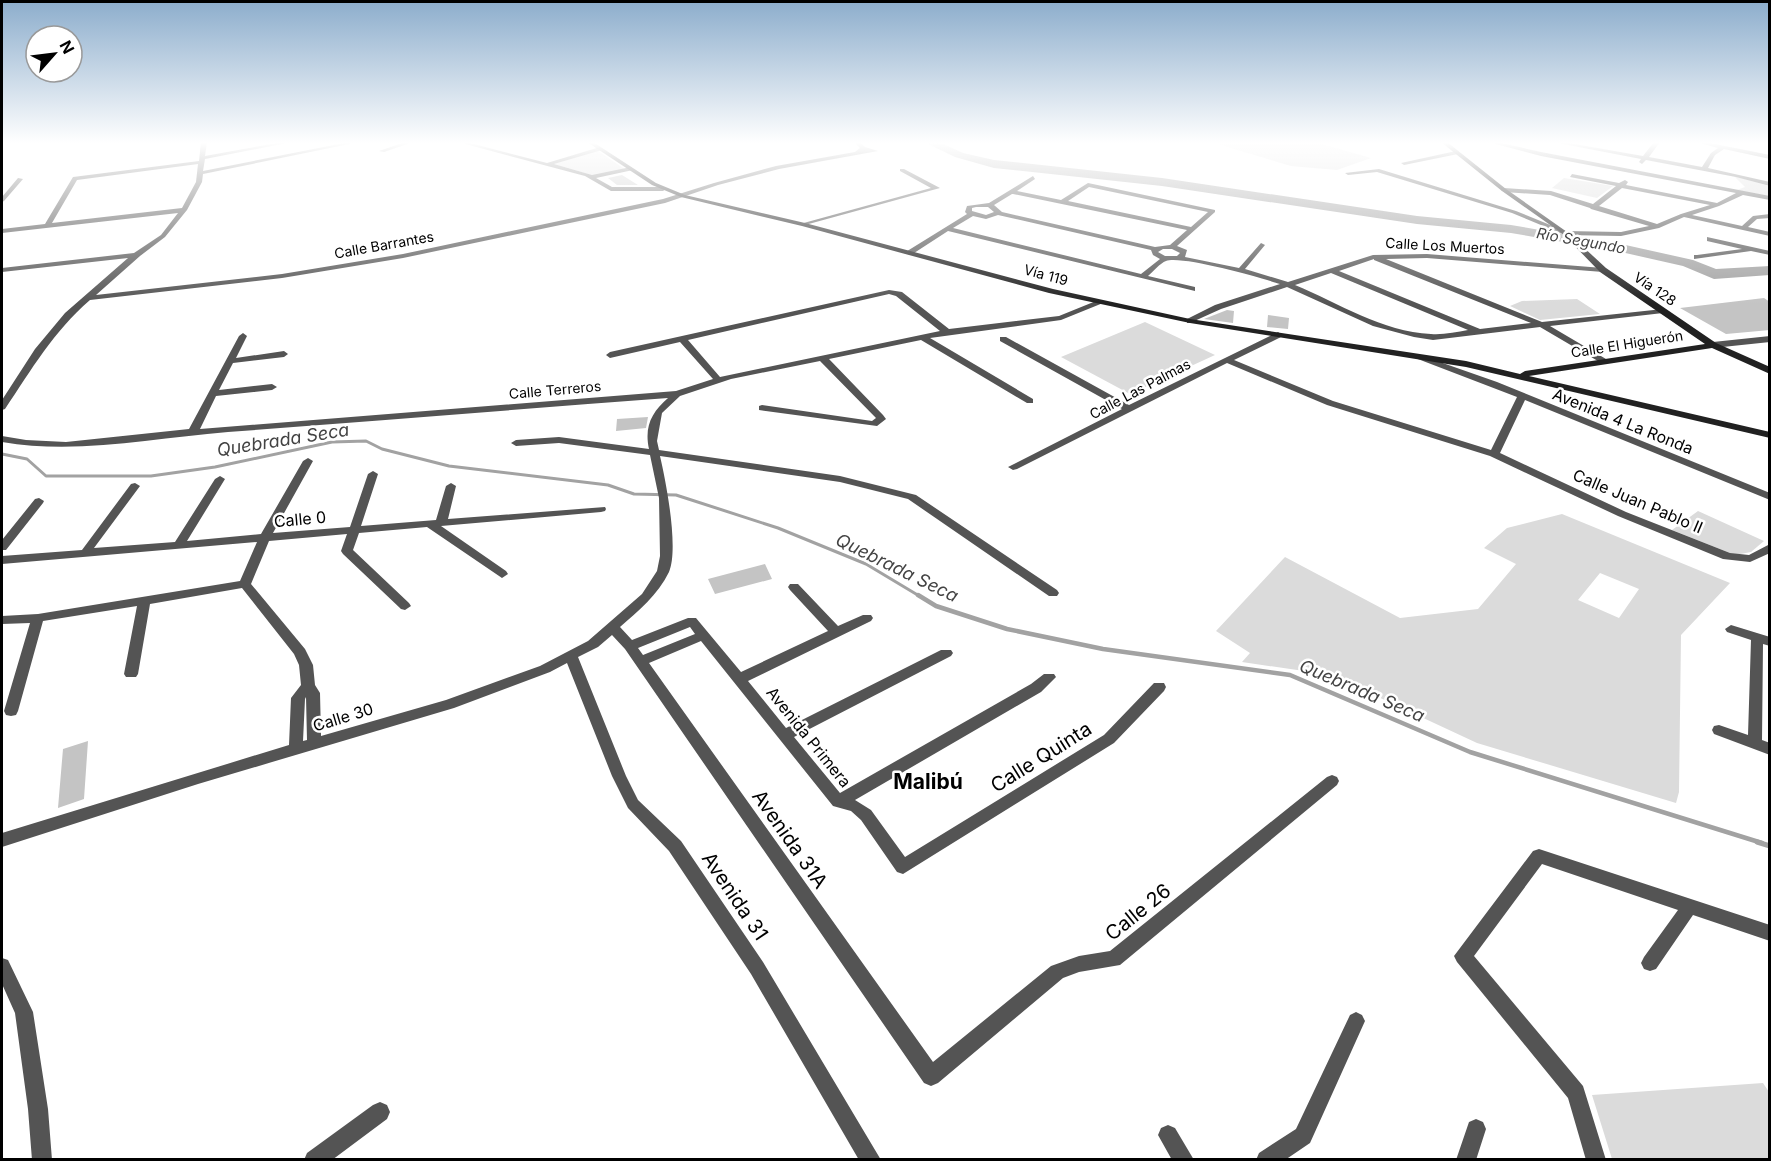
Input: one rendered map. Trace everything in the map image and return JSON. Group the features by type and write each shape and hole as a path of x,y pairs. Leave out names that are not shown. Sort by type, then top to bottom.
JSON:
{"main road":[{"name":"Vía 119","path":"684,196 805,225 1099,303 1190,321 1413,356"},
{"name":"Vía 128","path":"1513,196 1567,236 1603,270 1713,345 1770,371"},
{"name":"Calle El Higuerón","path":"1515,375 1713,345"},
{"path":"1466,369 1515,375 1770,435"},
{"path":"1545,372 1538,377 1550,384"}],"street":[{"path":"47,226 64,196"},
{"path":"2,407 38,351 86,298 137,254 163,236 193,196"},
{"name":"Calle Barrantes","path":"86,298 315,272 448,247 682,196"},
{"path":"805,225 906,196"},
{"path":"990,206 1006,196"},
{"path":"1034,196 1191,229"},
{"path":"1063,202 1072,196"},
{"path":"998,213 999,210 990,206 972,206 967,211 980,216 998,213 1155,249 1172,247 1213,211 1142,196"},
{"path":"1462,196 1514,212 1567,236 1621,234 1657,226 1735,196"},
{"path":"1556,196 1657,226"},
{"path":"1593,208 1609,196"},
{"path":"1673,196 1717,205"},
{"path":"2,231 184,210"},
{"path":"1514,212 1532,210"},
{"path":"908,254 971,214"},
{"path":"1683,215 1770,234"},
{"path":"918,256 980,216"},
{"path":"1743,228 1755,216 1770,216"},
{"path":"947,229 1192,289"},
{"path":"1710,239 1770,253"},
{"path":"1242,268 1261,245"},
{"path":"1172,247 1181,255"},
{"path":"1155,249 1154,253 1165,258"},
{"path":"1697,257 1755,249"},
{"path":"2,270 137,254"},
{"path":"1142,277 1165,258 1181,255 1242,268 1284,283 1392,330 1418,337 1664,311"},
{"name":"Calle Los Muertos","path":"1190,321 1218,306 1284,283 1374,257 1427,256 1603,270"},
{"path":"1374,257 1542,325 1603,361"},
{"path":"1331,270 1479,332"},
{"path":"610,355 889,292 899,294 947,332"},
{"name":"Calle Terreros","path":"3,440 66,445 193,432 676,394 718,380 947,332 1060,318 1099,303"},
{"name":"Calle Las Palmas","path":"1013,468 1278,335"},
{"path":"193,432 243,336"},
{"path":"922,337 1030,401"},
{"path":"682,339 718,380"},
{"path":"1003,339 1130,409"},
{"path":"1713,345 1770,339"},
{"path":"230,361 284,354"},
{"name":"Avenida 4 La Ronda","path":"1413,356 1466,369 1522,396 1770,497"},
{"path":"762,408 874,424 879,422 880,417 822,357"},
{"name":"Calle Juan Pablo II","path":"1227,360 1330,403 1494,454 1622,514 1727,556 1744,560 1756,558 1770,547"},
{"path":"212,394 272,387"},
{"path":"655,452 652,441 658,412 676,394"},
{"path":"640,396 650,401 654,424"},
{"path":"1494,454 1522,396"},
{"path":"516,443 559,440 655,452 840,479 912,497 1053,593"},
{"name":"Calle 30","path":"2,840 491,690 571,656 593,644 646,597 663,571 666,556 663,494 655,452"},
{"path":"245,584 264,539 308,461"},
{"path":"373,474 347,551 405,606"},
{"path":"179,544 220,479"},
{"path":"85,553 135,486"},
{"path":"451,486 436,524 502,574"},
{"path":"2,547 39,501"},
{"name":"Calle 0","path":"2,561 601,509"},
{"path":"2,620 38,618 245,584"},
{"path":"245,584 300,652 306,665 308,686 313,693 314,744"},
{"path":"794,587 836,632"},
{"path":"131,674 144,602"},
{"path":"11,711 38,618"},
{"path":"739,679 867,618"},
{"name":"Avenida Primera","path":"630,646 692,621 838,802 855,806 866,815 903,867"},
{"name":"Avenida 31A","path":"613,628 630,646 931,1076"},
{"path":"1731,629 1763,639 1755,743"},
{"path":"640,661 704,635"},
{"path":"784,735 946,654"},
{"name":"Avenida 31","path":"571,656 619,776 633,804 675,846 751,958 871,1160"},
{"path":"838,802 1026,693 1049,677"},
{"path":"296,749 298,698 308,686"},
{"name":"Calle Quinta","path":"903,867 1109,739 1159,687"},
{"path":"1719,730 1770,749"},
{"name":"Calle 26","path":"931,1076 1057,972 1078,964 1114,959 1332,781"},
{"path":"1596,1160 1576,1093 1463,956 1539,856 1770,933"},
{"path":"1650,963 1690,906"},
{"path":"2,966 24,1012 38,1109 42,1160"},
{"path":"1266,1160 1303,1136 1356,1021"},
{"path":"314,1160 380,1112"},
{"path":"1466,1160 1476,1129"},
{"path":"1168,1135 1184,1160"}],"shaded area":[{"path":"1577,299 1600,314 1540,320 1510,306 1522,301"},
{"path":"1145,322 1215,355 1130,394 1061,357"},
{"path":"1698,511 1764,541 1751,552 1735,555 1672,530"},
{"path":"1562,514 1730,583 1681,635 1679,792 1676,803 1477,743 1331,675 1242,662 1250,653 1216,631 1285,557 1400,618 1478,609 1516,564 1484,548 1507,528","holes":["1600,573 1639,589 1619,618 1578,600"]},
{"path":"1763,1083 1769,1092 1769,1159 1612,1159 1592,1095"}],"building":[{"path":"1764,298 1770,302 1770,330 1726,334 1680,308"},
{"path":"1227,310 1234,311 1233,323 1204,319"},
{"path":"1268,315 1289,318 1288,329 1267,327"},
{"path":"648,417 646,428 616,431 617,419"},
{"path":"765,564 772,579 715,594 708,579"},
{"path":"88,741 84,799 58,808 63,749"}],"waterway":[{"name":"Río Segundo","path":"1257,196 1417,220 1511,229 1621,248 1688,263 1714,274 1770,270"},
{"name":"Quebrada Seca","path":"2,454 27,459 46,476 151,476 215,467 332,442 366,441 382,449 449,466 608,485 634,494 676,495 778,528 866,564 921,597"},
{"name":"Quebrada Seca","path":"918,595 936,606 1007,629 1103,649 1290,675 1470,752 1762,843"},
{"name":"Quebrada Seca","path":"1757,842 1770,846"}],"district":[{"name":"Malibú","path":"928,782"}]}
